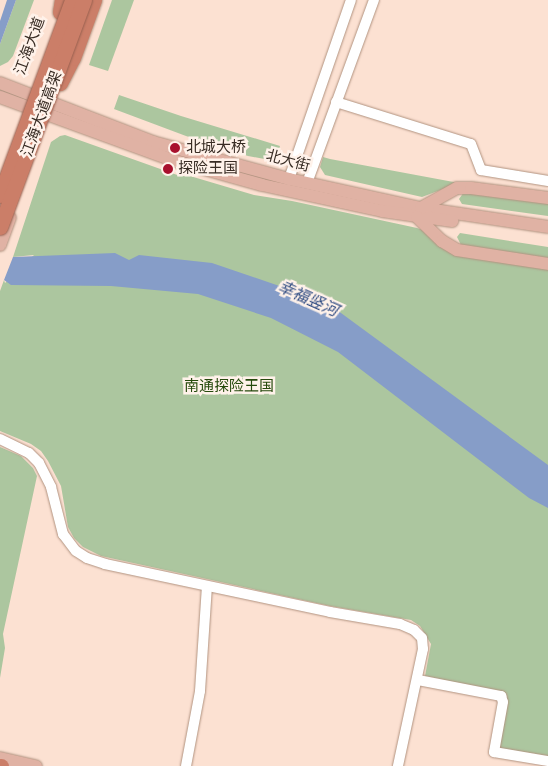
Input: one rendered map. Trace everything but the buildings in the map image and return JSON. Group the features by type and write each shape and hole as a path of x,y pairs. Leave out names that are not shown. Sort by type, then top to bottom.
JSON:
{"highway":[{"name":"江海大道高架","path":"0,195 72,0"},
{"name":"江海大道高架","path":"0,227 84,0"},
{"path":"60,84 73,58 94,0"}],"main road":[{"path":"0,245 90,0"},
{"path":"60,84 78,60 100,0"},
{"name":"江海大道","path":"0,176 62,3"},
{"name":"北大街","path":"0,83 30,94 50,109 172,160 262,185 419,213 548,227"},
{"name":"北大街","path":"0,98 25,106 50,109 153,142 419,213"},
{"path":"464,188 453,196 453,205 460,218 451,227 449,236 453,244 467,252"},
{"path":"548,198 464,188 448,192 419,213 442,241 457,250 548,264"},
{"name":"北大街","path":"460,218 548,235"},
{"path":"0,758 36,766"}],"street":[{"path":"289,179 351,0"},
{"path":"307,183 374,0"},
{"path":"336,102 471,144 481,170 548,181"},
{"path":"0,439 29,453 39,463 51,487 63,534 76,552 105,564 330,612 400,624 414,630 422,638 423,649 418,680 398,766"},
{"path":"186,766 200,691 206,586"},
{"path":"418,680 501,696 503,702 494,752 548,761"}],"green space":[{"path":"16,0 34,0 13,56 8,62 0,66 0,44"},
{"path":"112,0 134,0 108,71 89,65"},
{"path":"119,95 280,146 275,161 248,156 186,136 114,109"},
{"name":"南通探险王国","path":"65,135 180,176 190,176 254,195 292,201 417,228 423,230 444,247 548,266 548,756 498,748 507,697 505,693 425,676 431,644 420,626 411,620 330,606 101,556 83,547 74,538 68,527 61,486 48,461 41,451 31,444 0,431 0,291 4,280 5,283 34,255 13,257 51,142"},
{"path":"323,157 459,183 422,197 325,175 320,167"},
{"path":"464,192 548,203 548,216 462,204 459,199"},
{"path":"460,233 548,247 548,259 461,245 457,237"},
{"path":"0,447 21,456 33,468 37,476 3,634 5,648 0,678"}],"water":[{"path":"7,0 16,0 0,44 0,21"},
{"name":"幸福竖河","path":"115,253 129,260 139,255 212,263 326,302 548,465 548,508 529,498 338,352 271,318 198,294 111,286 11,285 4,280 13,257"}],"place":[{"name":"北城大桥","path":"175,148"},
{"name":"探险王国","path":"168,169"}]}
